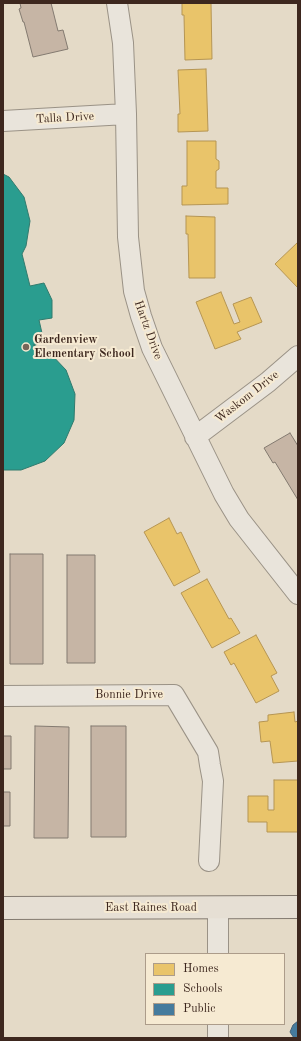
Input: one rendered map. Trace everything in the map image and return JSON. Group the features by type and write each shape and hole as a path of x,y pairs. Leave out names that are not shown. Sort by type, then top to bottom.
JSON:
{"main road":[{"name":"East Raines Road","path":"3,908 298,907"}],"street":[{"name":"Hartz Drive","path":"117,3 123,43 128,237 134,291 141,316 152,348 195,437 239,520 298,594"},
{"name":"Talla Drive","path":"3,121 126,114"},
{"name":"Waskom Drive","path":"195,437 268,382 298,356"},
{"name":"Bonnie Drive","path":"3,696 174,695 208,752 213,781 209,861"},
{"path":"218,908 218,953"},
{"path":"218,1025 218,1038"}],"building: Homes":[{"path":"182,3 211,3 212,59 185,60 184,15 182,15"},
{"path":"206,69 208,131 178,132 178,114 180,114 178,70"},
{"path":"187,141 216,141 216,159 219,161 219,169 216,171 216,188 228,188 228,204 182,205 182,186 187,186"},
{"path":"186,216 215,217 215,278 189,278"},
{"path":"298,242 298,288 275,264"},
{"path":"221,292 234,324 240,322 233,304 251,297 262,322 237,332 241,339 215,349 196,302"},
{"path":"169,518 177,534 181,532 200,572 174,586 144,532"},
{"path":"207,579 229,619 231,618 240,633 212,648 181,593"},
{"path":"256,635 277,673 271,676 279,691 256,703 234,663 231,665 224,652"},
{"path":"294,712 295,722 298,721 298,761 273,763 270,741 261,742 259,722 268,721 268,715"},
{"path":"274,780 298,780 298,832 267,832 267,822 248,822 248,796 268,796 268,810 274,810"}],"building: Schools":[{"path":"3,174 9,177 24,197 30,221 26,246 22,254 30,286 44,283 52,300 52,318 39,320 44,342 33,345 48,351 66,370 75,394 74,420 64,443 45,461 21,470 3,470"}],"building: Public":[{"path":"298,1021 298,1038 294,1038 290,1032 293,1025"}],"building: Other":[{"path":"20,3 51,3 58,31 63,30 68,49 33,57 19,9 21,8"},
{"path":"290,433 298,446 298,500 275,462 273,463 264,448"},
{"path":"10,554 43,554 43,664 10,664"},
{"path":"67,555 95,555 95,663 67,663"},
{"path":"35,726 69,727 68,838 34,838"},
{"path":"91,726 126,726 126,837 91,837"},
{"path":"3,736 11,736 11,769 3,769"},
{"path":"3,792 10,792 10,826 3,826"}],"place":[{"name":"Gardenview Elementary School","path":"26,347"}]}
